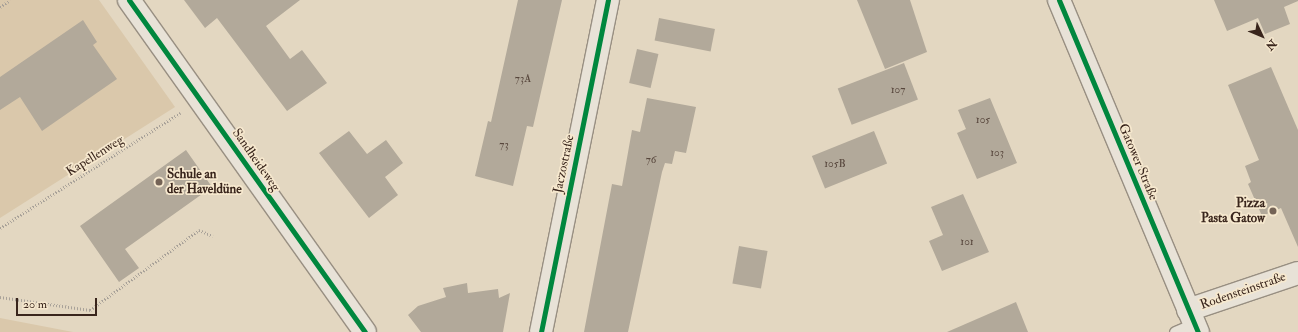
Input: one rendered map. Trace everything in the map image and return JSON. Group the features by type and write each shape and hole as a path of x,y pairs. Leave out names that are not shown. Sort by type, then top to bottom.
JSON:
{"street":[{"name":"Sandheideweg","path":"129,0 365,332"},
{"name":"Jaczostraße","path":"541,332 608,0"},
{"name":"Gatower Straße","path":"1059,0 1189,324"},
{"name":"Rodensteinstraße","path":"1189,324 1298,273"}],"path":[{"path":"0,7 10,0"},
{"path":"0,297 90,310 199,230 213,236"}],"shaded area":[{"path":"0,0 99,0 175,107 0,218"},
{"path":"0,318 73,332 0,332"}],"building":[{"path":"184,0 300,0 266,26 290,59 302,50 327,83 287,111 217,18 205,28"},
{"path":"518,0 562,0 533,127 527,126 513,186 475,176 488,121 491,122"},
{"path":"857,0 910,0 927,52 885,69"},
{"path":"1214,0 1298,1 1284,7 1290,24 1265,34 1258,18 1227,31"},
{"path":"659,18 715,29 711,51 655,41"},
{"path":"83,20 97,42 93,45 117,79 42,131 20,97 0,110 0,77"},
{"path":"637,49 658,54 651,88 629,83"},
{"path":"904,63 918,99 852,125 838,88"},
{"path":"1271,67 1298,130 1298,247 1281,208 1262,216 1248,184 1251,182 1245,166 1259,160 1228,85"},
{"path":"647,98 696,107 686,153 675,151 672,164 665,163 662,172 628,332 584,332 612,184 622,186 632,130 640,132"},
{"path":"990,98 1017,163 977,179 957,133 966,129 958,110"},
{"path":"349,131 367,154 386,140 403,163 385,177 398,195 369,218 319,153"},
{"path":"874,131 887,163 825,189 812,156"},
{"path":"186,150 212,187 125,249 139,268 119,282 80,226"},
{"path":"963,194 989,252 942,271 929,241 943,235 931,207"},
{"path":"739,246 768,251 761,288 732,283"},
{"path":"467,283 468,293 498,289 499,298 510,293 503,332 421,332 408,315 418,306 446,297 443,288"},
{"path":"1016,302 1028,332 947,332"}],"cycle path":[{"path":"129,0 365,332"},
{"path":"541,332 608,0"},
{"path":"1059,0 1198,332"}],"place":[{"name":"Schule an der Haveldüne","path":"159,182"},
{"name":"Pizza Pasta Gatow","path":"1273,211"}]}
